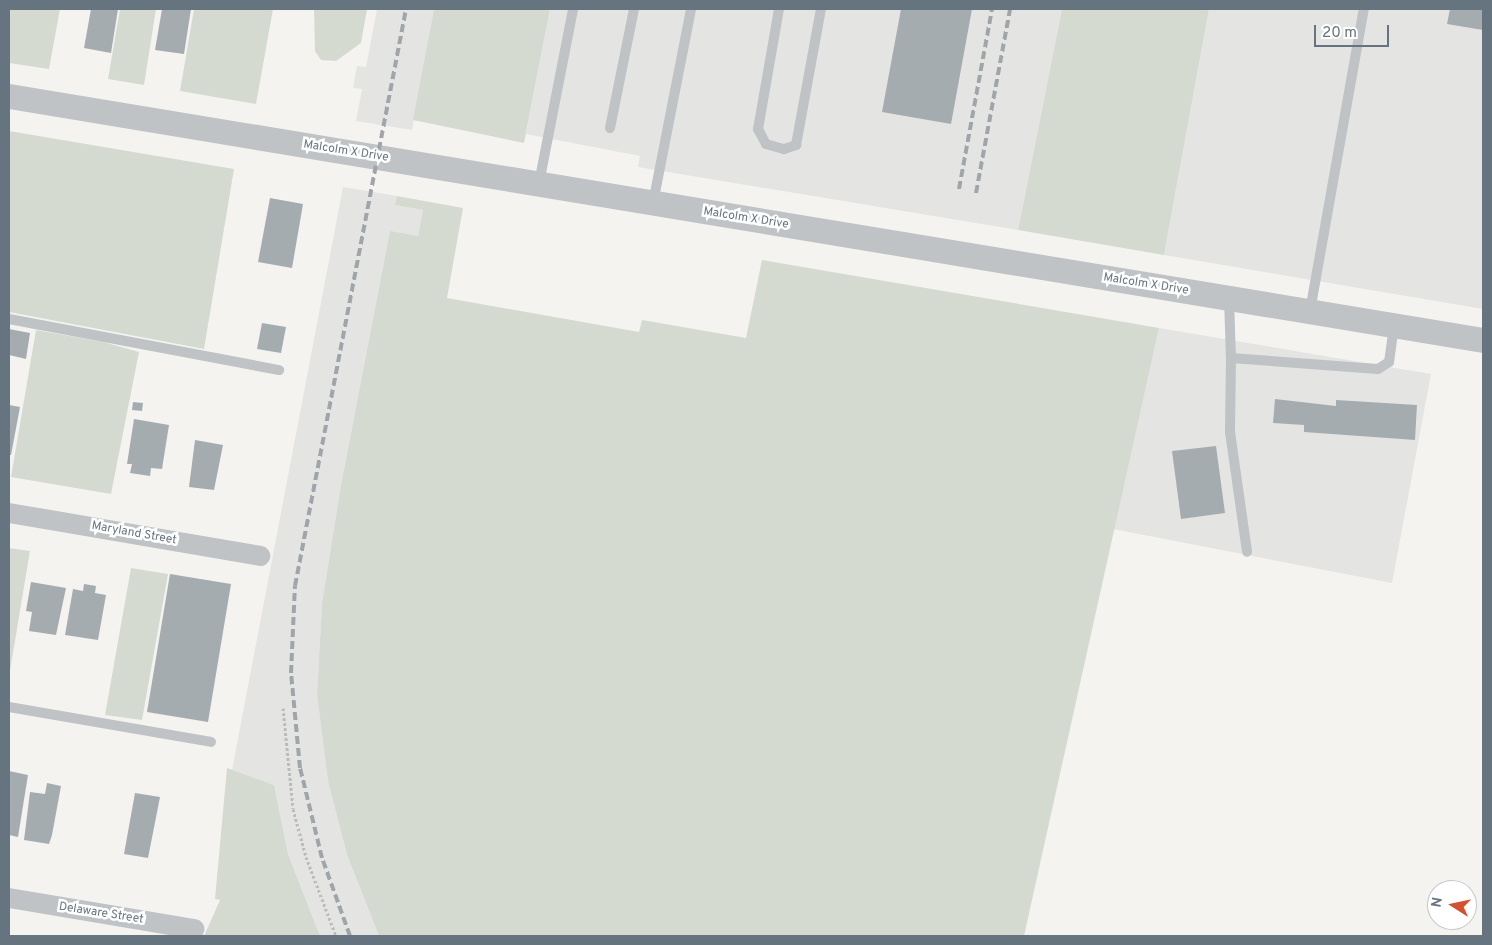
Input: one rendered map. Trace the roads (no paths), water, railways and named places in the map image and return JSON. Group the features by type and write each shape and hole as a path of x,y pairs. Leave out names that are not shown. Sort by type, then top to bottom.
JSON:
{"street":[{"name":"Malcolm X Drive","path":"9,96 1483,340"},
{"name":"Maryland Street","path":"9,513 260,556"},
{"name":"Delaware Street","path":"9,898 193,933"}],"lane":[{"path":"539,184 573,9"},
{"path":"610,128 634,9"},
{"path":"653,204 691,9"},
{"path":"779,9 758,129 766,144 784,149 796,145 821,9"},
{"path":"1310,312 1364,9"},
{"path":"1229,298 1231,358 1230,432 1246,552"},
{"path":"9,319 279,370"},
{"path":"1231,358 1378,369 1389,362 1394,326"},
{"path":"9,707 212,742"}],"railway":[{"path":"350,936 322,858 300,768 291,673 295,586 406,9"},
{"path":"959,189 992,9"},
{"path":"976,193 1010,9"}]}
